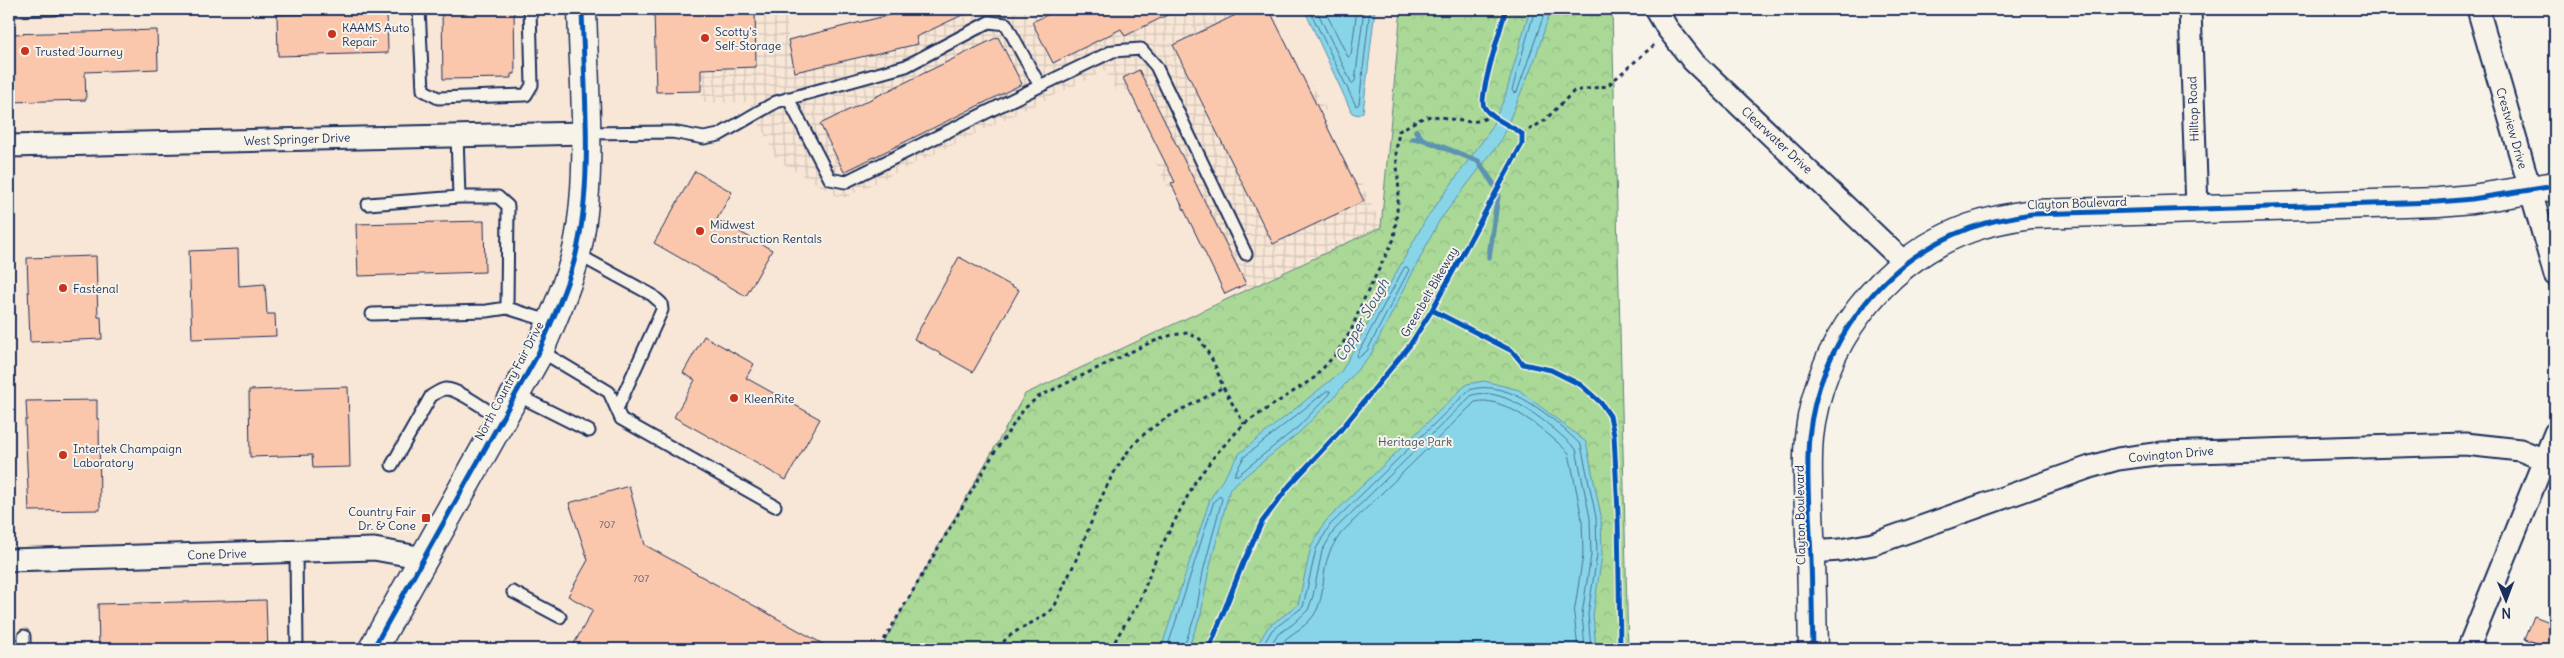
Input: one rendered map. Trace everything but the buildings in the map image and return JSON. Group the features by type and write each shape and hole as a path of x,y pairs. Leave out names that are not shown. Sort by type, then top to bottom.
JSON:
{"street":[{"name":"North Country Fair Drive","path":"373,649 539,350 552,322 576,254 585,181 582,9"},
{"name":"Clearwater Drive","path":"1656,9 1693,61 1906,264"},
{"name":"Hilltop Road","path":"2190,9 2197,209"},
{"name":"Crestview Drive","path":"2478,9 2542,188 2555,276"},
{"name":"West Springer Drive","path":"9,146 585,133"},
{"name":"Clayton Boulevard","path":"1813,649 1809,438 1820,383 1833,353 1851,322 1884,281 1936,244 1968,229 2000,219 2032,214 2438,202 2472,200 2542,188"},
{"path":"2468,649 2555,433"},
{"name":"Covington Drive","path":"1811,552 1840,550 1873,544 2090,467 2118,459 2162,453 2465,444 2520,450 2545,460"},
{"name":"Cone Drive","path":"9,560 374,549 424,558"}],"lane":[{"path":"9,10 54,9"},
{"path":"419,9 422,90 438,98 526,95 532,84 530,9"},
{"path":"585,133 672,132 704,138 720,135 776,102 906,66 989,22 1006,24 1040,86"},
{"path":"788,98 830,179 845,182 1113,51 1141,49 1156,66 1246,254"},
{"path":"457,135 459,197"},
{"path":"368,204 459,197 498,197 508,206 507,308"},
{"path":"576,254 652,294 661,303 662,310 617,408"},
{"path":"372,314 487,311 507,308 552,322"},
{"path":"539,350 609,392 621,419 775,506"},
{"path":"392,465 431,396 440,390 448,389 461,394 501,419"},
{"path":"515,394 590,431"},
{"path":"296,552 297,649"},
{"path":"513,592 560,617"},
{"path":"24,636 24,649"}],"path":[{"path":"1516,129 1522,136 1544,122 1574,91 1607,86 1654,46"},
{"path":"1112,649 1117,637 1139,602 1159,551 1195,482 1216,454 1244,424 1314,378 1335,355 1351,331 1362,303 1394,239 1399,192 1396,152 1399,131 1428,116 1453,121 1474,121 1492,115 1484,108"},
{"path":"884,640 994,453 1024,409 1038,397 1149,343 1172,335 1188,333 1200,339 1214,363 1223,387 1244,424"},
{"path":"999,649 1016,632 1053,608 1087,537 1107,485 1135,444 1160,422 1223,387"}],"shaded area":[{"path":"9,9 1401,9 1381,227 1025,394 880,649 9,649"},
{"path":"654,9 787,9 788,39 914,9 1279,9 1282,13 1273,18 1308,87 1312,85 1327,110 1320,113 1355,184 1360,181 1382,227 1247,292 1244,285 1225,294 1172,185 1168,187 1155,162 1162,158 1128,89 1117,94 1106,70 842,199 777,160 749,102 702,103 701,91 656,92"}],"green space":[{"name":"Heritage Park","path":"1401,9 1612,9 1628,649 880,649 1025,394 1381,227"}],"water":[{"path":"1304,9 1375,9 1363,112 1358,115 1352,113"},
{"path":"1530,9 1551,9 1535,59 1500,142 1439,221 1371,354 1334,397 1301,431 1230,488 1208,574 1201,614 1188,649 1161,649 1210,499 1240,453 1341,372 1426,219 1489,132 1505,97"},
{"path":"1484,381 1519,390 1586,442 1601,516 1602,555 1593,615 1596,649 1255,649 1268,627 1298,605 1311,547 1325,522 1467,384"}],"waterway":[{"path":"1416,131 1422,139"},
{"path":"1412,139 1422,139 1478,161 1494,185"},
{"path":"1489,257 1498,195"}],"cycle path":[{"path":"373,649 538,354 571,271 581,229 586,167 586,102 582,9"},
{"name":"Greenbelt Bikeway","path":"1209,649 1243,563 1262,522 1289,486 1339,432 1410,345 1432,310 1522,144 1522,134 1491,115 1484,107 1483,101 1487,76 1506,9"},
{"path":"1813,649 1808,461 1809,437 1815,403 1826,370 1841,339 1860,310 1883,284 1909,261 1938,242 1970,228 2032,214 2438,202 2472,199 2555,186"},
{"name":"Greenbelt Bikeway","path":"1432,310 1512,351 1523,364 1551,370 1581,385 1601,403 1610,416 1614,435 1618,513 1620,649"}],"place":[{"name":"KAAMS Auto Repair","path":"332,34"},
{"name":"Scotty's Self-Storage","path":"705,38"},
{"name":"Trusted Journey","path":"25,51"},
{"name":"Midwest Construction Rentals","path":"700,231"},
{"name":"Fastenal","path":"63,288"},
{"name":"KleenRite","path":"734,398"},
{"name":"Intertek Champaign Laboratory","path":"63,455"},
{"name":"Country Fair Dr. & Cone","path":"426,518"}],"water label":[{"name":"Copper Slough","path":"1362,320"}]}
